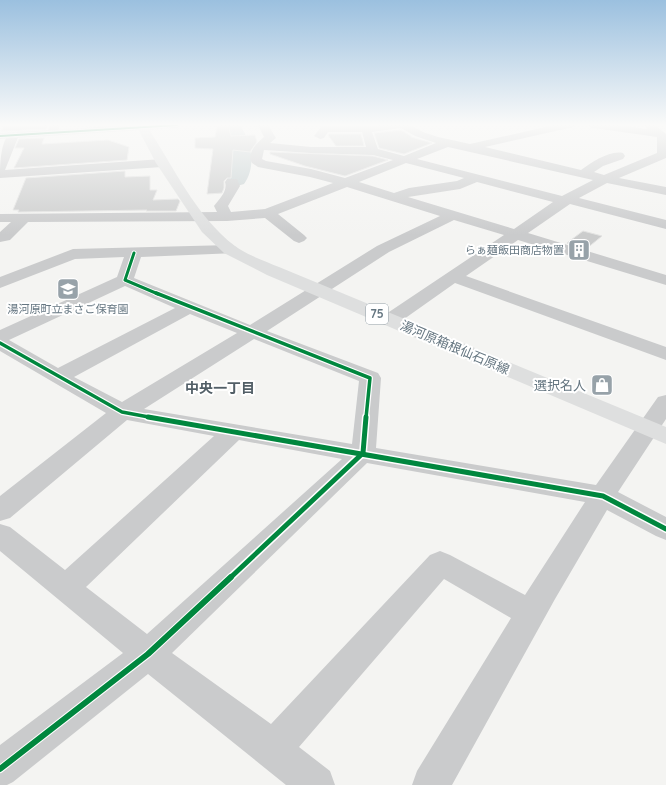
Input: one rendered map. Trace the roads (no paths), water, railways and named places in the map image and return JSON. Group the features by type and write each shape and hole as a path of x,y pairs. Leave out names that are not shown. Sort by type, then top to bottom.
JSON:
{"main road":[{"name":"湯河原箱根仙石原線","path":"162,163 207,229 230,250 273,271 657,432"}],"street":[{"path":"258,162 262,164 311,173 345,182 666,280"},
{"path":"0,218 248,216 268,213 400,162"},
{"path":"416,162 475,178 666,225"},
{"path":"531,162 605,179 665,190"},
{"path":"583,174 603,162"},
{"path":"390,320 566,200 605,179 648,162"},
{"path":"0,174 162,163"},
{"path":"395,198 409,192 460,185 475,178"},
{"path":"227,217 221,206 229,196 234,186 232,182"},
{"path":"268,213 299,238"},
{"path":"0,511 122,412 320,290 383,249 453,215"},
{"path":"0,237 6,237 24,218"},
{"path":"0,283 73,254 230,250"},
{"path":"0,337 125,280 134,253"},
{"path":"453,277 666,354"},
{"path":"0,769 148,654 363,453 370,378 125,280"},
{"path":"58,377 190,307"},
{"path":"0,343 122,412 603,496 666,529"},
{"path":"431,785 530,613 603,496 657,432 666,402"},
{"path":"66,587 233,432"},
{"path":"0,535 148,654 273,749 316,785"},
{"path":"273,749 440,563 530,613"}],"waterway":[{"path":"237,180 241,162"}],"place":[{"name":"らぁ麺飯田商店物置","path":"579,250"},
{"name":"湯河原町立まさご保育園","path":"68,289"},
{"name":"選択名人","path":"602,385"}],"district":[{"name":"中央一丁目","path":"220,388"}]}
